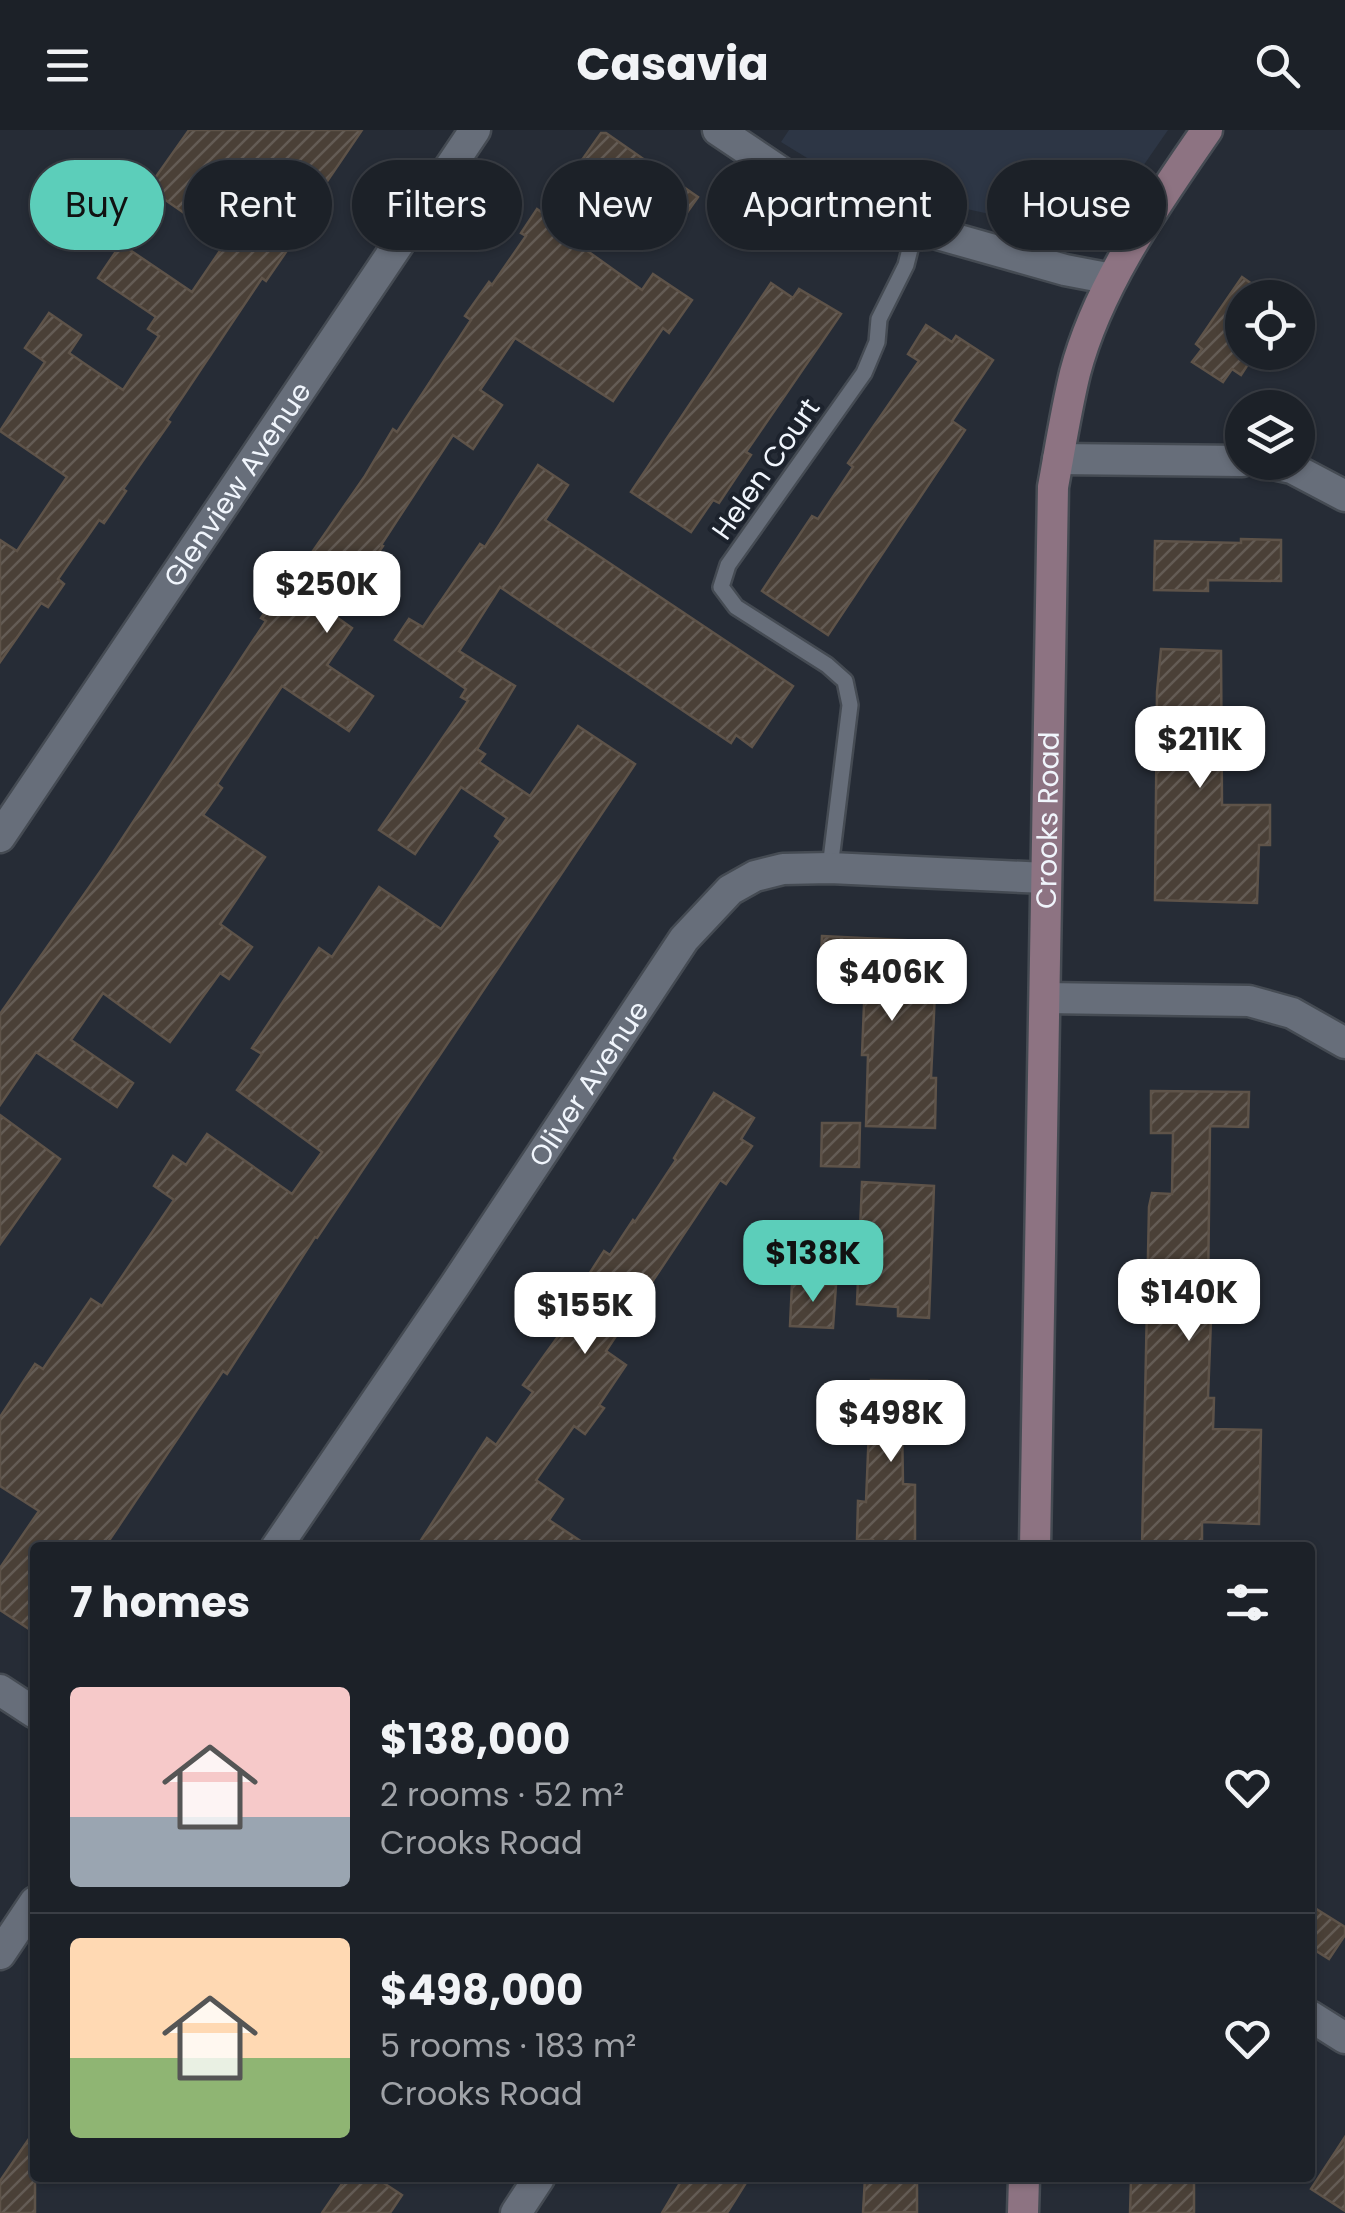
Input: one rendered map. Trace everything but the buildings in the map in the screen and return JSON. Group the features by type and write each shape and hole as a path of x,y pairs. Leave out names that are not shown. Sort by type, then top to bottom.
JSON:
{"main road":[{"name":"Crooks Road","path":"1035,1542 1053,486 1076,370 1112,279 1159,200 1208,130"},
{"path":"1023,2213 1024,2182"}],"street":[{"name":"Glenview Avenue","path":"0,837 475,130"},
{"path":"718,130 764,160"},
{"path":"967,243 1112,279"},
{"path":"1058,459 1225,462"},
{"path":"1315,480 1345,496"},
{"name":"Oliver Avenue","path":"280,1542 456,1285 684,939 730,890 755,876 782,869 1046,878"},
{"path":"1045,998 1248,1002 1292,1013 1345,1043"},
{"path":"0,1690 30,1710"},
{"path":"0,1954 30,1909"},
{"path":"1315,2019 1345,2038"},
{"path":"516,2213 537,2182"}],"lane":[{"name":"Helen Court","path":"830,868 850,704 845,681 736,607 722,587 728,566 864,373 878,342 880,319 910,250"}],"shaded area":[{"path":"789,130 1168,130 1147,160 987,160 987,214 967,209 967,160 810,160 781,142"}]}
